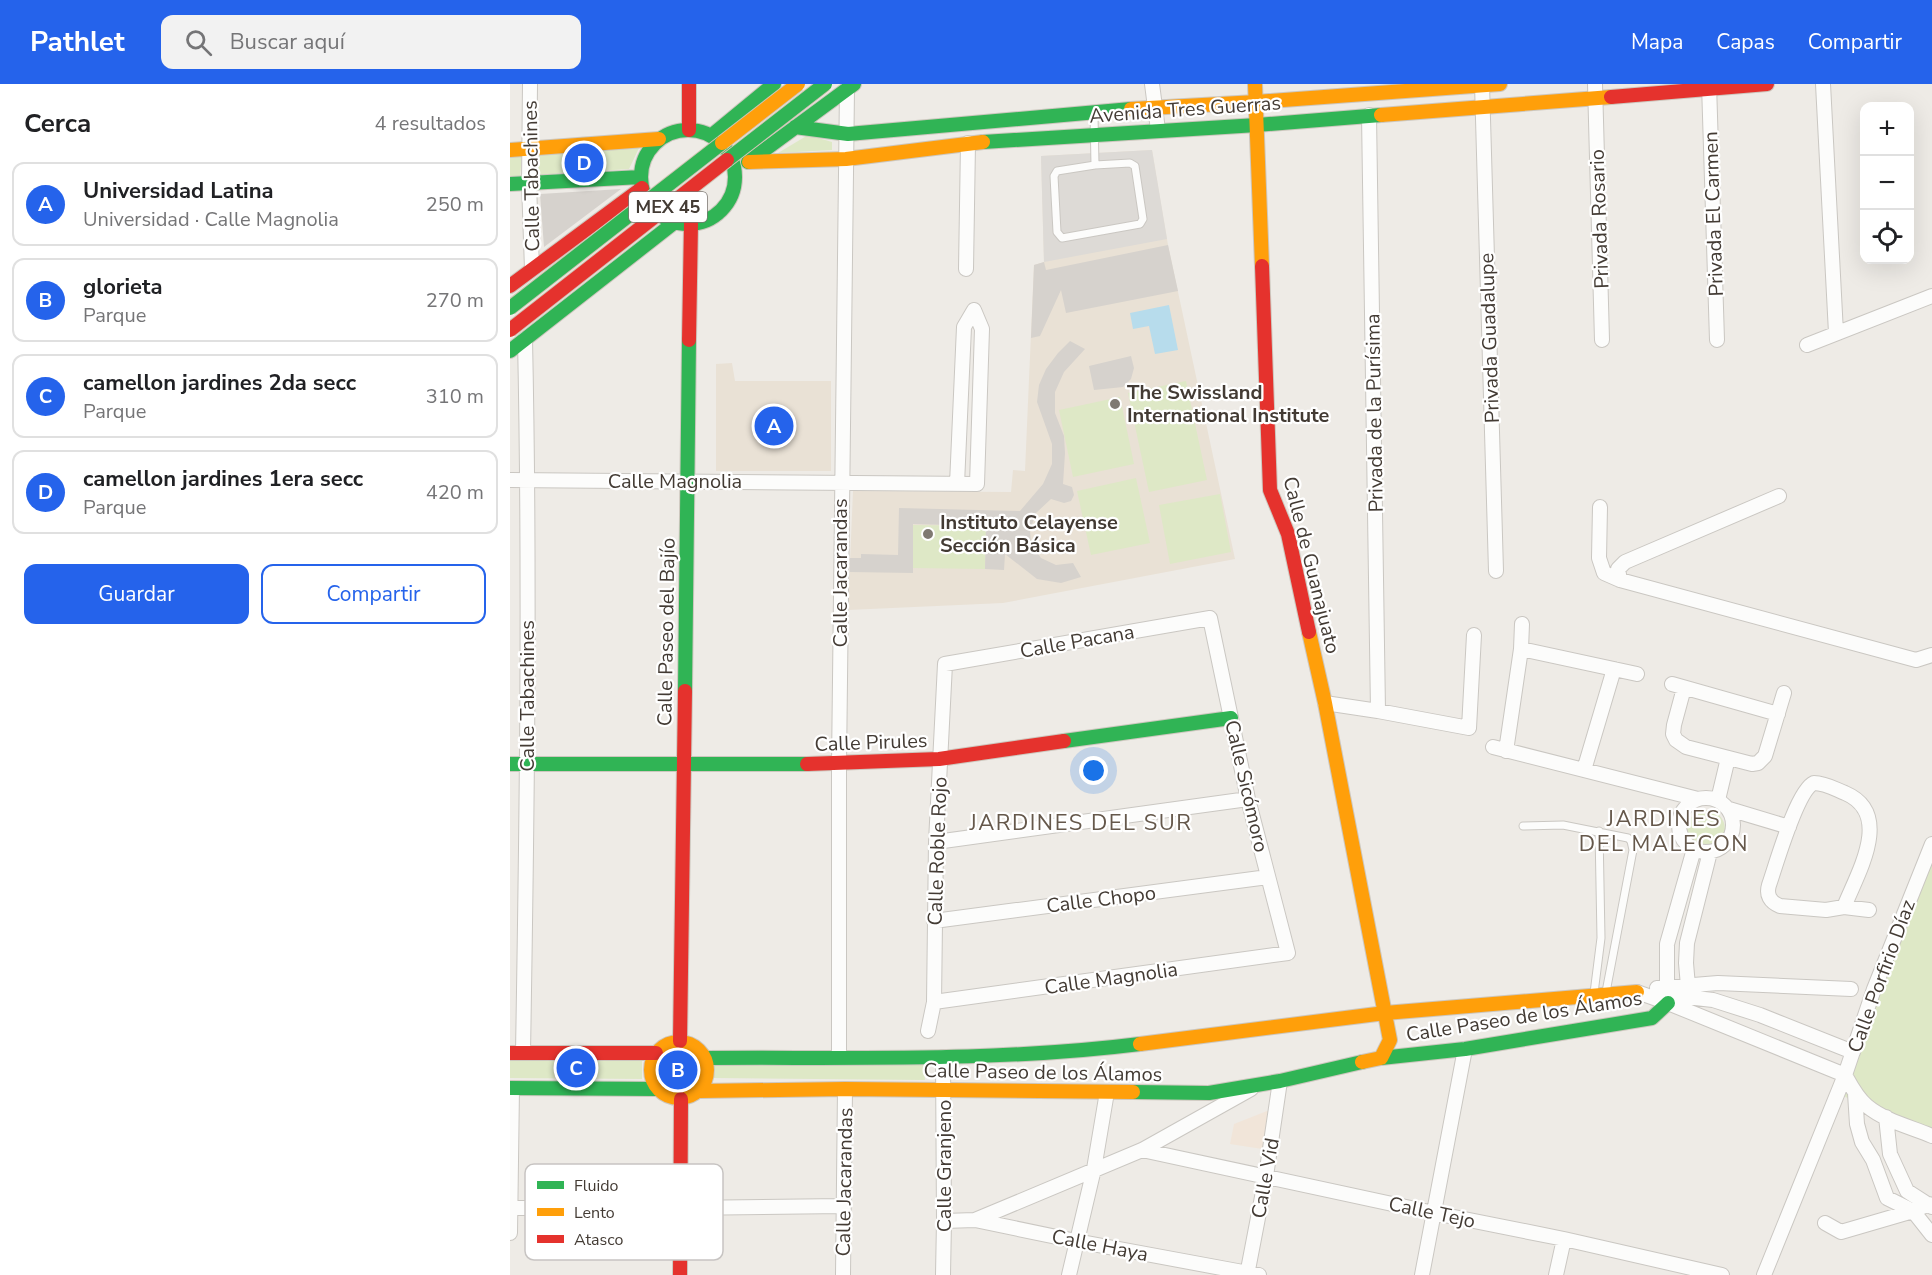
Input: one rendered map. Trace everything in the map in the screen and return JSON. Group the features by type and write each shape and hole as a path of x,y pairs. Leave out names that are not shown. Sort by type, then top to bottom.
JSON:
{"main road":[{"path":"689,84 689,129"},
{"name":"MEX 45","path":"510,308 798,84"},
{"name":"MEX 45","path":"510,330 825,84"},
{"name":"Calle de Guanajuato","path":"1255,84 1270,490 1288,534 1325,703 1385,1013"},
{"name":"Avenida Tres Guerras","path":"795,128 848,134 1155,107 1256,102 1369,88 1500,84"},
{"name":"Avenida Tres Guerras","path":"749,162 846,159 968,144 1257,125 1483,105 1595,91 1767,84"},
{"path":"735,172 850,87"},
{"path":"711,135 770,88"},
{"path":"1369,88 1370,115"},
{"path":"689,129 711,135 728,151 733,161 734,187 728,201 718,212 705,220 691,224 675,222 663,217 646,199 641,182 643,163 649,150 659,139 673,132 689,129"},
{"path":"510,150 659,139"},
{"path":"510,184 641,182"},
{"path":"510,286 588,227 641,182"},
{"path":"510,351 675,222"},
{"name":"Calle Paseo del Bajío","path":"680,1041 691,224"},
{"path":"588,227 603,247 609,259 611,271"},
{"name":"Calle Pirules","path":"510,764 838,764 939,759 1231,718"},
{"name":"Calle Paseo de los Álamos","path":"706,1058 943,1057 1097,1049 1385,1013 1637,992"},
{"name":"Calle Paseo de los Álamos","path":"700,1091 845,1089 1209,1093 1258,1086 1381,1058 1466,1048 1652,1018 1668,1003"},
{"name":"Calle Paseo de los Álamos","path":"1381,1058 1390,1040 1385,1013"},
{"path":"680,1041 695,1046 706,1058 708,1075 700,1091 681,1099 668,1097 657,1089 651,1078 651,1065 656,1053 666,1044 680,1041"},
{"path":"516,1053 656,1053"},
{"path":"511,1088 657,1089"},
{"path":"680,1164 681,1099"}],"street":[{"name":"Calle Tabachines","path":"530,84 529,183 532,269"},
{"path":"1152,84 1158,130"},
{"path":"1823,84 1836,333"},
{"name":"Privada Guadalupe","path":"1482,85 1496,571"},
{"name":"Privada El Carmen","path":"1709,86 1717,340"},
{"name":"Calle Jacarandas","path":"839,1057 838,764 841,482 846,159 850,87"},
{"path":"770,88 766,112 771,121 783,127 795,128"},
{"name":"Privada Rosario","path":"1595,91 1602,340"},
{"name":"Privada de la Purísima","path":"1370,115 1378,711"},
{"path":"966,268 968,144"},
{"path":"1807,345 1932,296"},
{"path":"974,310 982,329 980,399 977,484 957,484 964,327 974,310"},
{"name":"Calle Tabachines","path":"516,1053 527,764 528,480 525,339"},
{"path":"960,399 980,399"},
{"name":"Calle Magnolia","path":"510,480 957,484"},
{"path":"1620,580 1618,569 1625,561 1779,496"},
{"path":"1600,507 1599,558 1604,573 1620,580 1916,660 1932,668"},
{"name":"Calle Pacana","path":"945,664 1209,618"},
{"name":"Calle Sicómoro","path":"1209,618 1248,799 1288,953"},
{"path":"1522,624 1521,649 1500,749 1698,799 1708,798 1788,827"},
{"path":"1325,703 1468,728 1474,635"},
{"path":"1521,649 1637,674"},
{"path":"1916,660 1932,655"},
{"name":"Calle Roble Rojo","path":"928,1031 934,1002 936,842 945,664"},
{"path":"1584,770 1614,669"},
{"path":"1778,714 1678,686 1673,734 1676,740 1686,747 1752,764 1762,760 1767,752 1778,714 1784,693"},
{"path":"1728,758 1723,805 1733,818 1732,836"},
{"path":"1844,908 1869,845 1870,825 1863,806 1855,797 1814,783 1805,790 1788,827 1767,891 1769,898 1774,904 1780,906 1826,910 1844,908 1869,910"},
{"path":"1674,793 1684,810"},
{"path":"936,842 1248,799"},
{"path":"1698,799 1684,810 1679,828 1687,844 1694,849 1710,852 1719,850 1754,816"},
{"name":"Calle Porfirio Díaz","path":"1764,1275 1845,1075 1874,989 1932,844"},
{"path":"1667,987 1666,944 1694,849"},
{"path":"1688,986 1687,943 1710,852"},
{"name":"Calle Chopo","path":"934,921 1268,877"},
{"name":"Calle Magnolia","path":"934,1002 1288,953"},
{"name":"Calle Paseo de los Álamos","path":"1637,992 1719,983 1851,989"},
{"name":"Calle Paseo de los Álamos","path":"1637,992 1713,1000 1760,1015 1853,1052"},
{"name":"Calle Paseo de los Álamos","path":"1637,992 1845,1075"},
{"path":"1422,1275 1466,1048"},
{"name":"Calle Granjeno","path":"943,1057 943,1275"},
{"path":"1845,1075 1855,1093 1867,1106 1886,1117 1932,1136"},
{"name":"Calle Vid","path":"1251,1274 1280,1081"},
{"path":"944,1221 975,1220 1142,1150 1258,1086"},
{"path":"510,1233 511,1088"},
{"name":"Calle Jacarandas","path":"843,1275 845,1089"},
{"path":"1069,1275 1094,1169 1107,1092"},
{"path":"1855,1093 1857,1124 1862,1142 1873,1160 1887,1198 1913,1211 1932,1235"},
{"path":"1886,1117 1890,1155 1907,1191 1930,1206"},
{"name":"Calle Tejo","path":"1142,1150 1564,1239 1722,1275"},
{"path":"1873,1160 1890,1155"},
{"path":"1876,1221 1887,1198 1907,1191"},
{"path":"723,1207 843,1206"},
{"path":"1825,1223 1841,1232 1930,1206"},
{"name":"Calle Haya","path":"975,1220 1251,1274"},
{"path":"1556,1275 1564,1239"}],"lane":[{"path":"1094,112 1095,165"},
{"path":"1130,163 1135,166 1143,219 1140,224 1062,238 1057,232 1054,176 1057,171 1095,165 1130,163"},
{"path":"1523,826 1563,825 1599,831 1628,838 1633,846 1617,939 1600,994"},
{"path":"1599,831 1600,994"},
{"path":"1601,938 1617,939"}],"shaded area":[{"name":"The Swissland International Institute","path":"1152,150 1168,245 1235,559 1003,603 848,610 853,491 1011,492 1013,470 1025,471 1034,265 1044,262 1041,156"},
{"path":"1152,150 1167,239 1044,262 1041,156"},
{"path":"732,363 735,381 831,381 831,471 716,471 716,364"},
{"path":"1267,1111 1273,1114 1269,1150 1230,1144 1234,1124"}],"green space":[{"path":"808,135 832,142 832,150 778,153"},
{"path":"640,146 629,169 536,175 535,154"},
{"path":"522,154 520,177 510,177 510,155"},
{"path":"1186,381 1207,480 1149,492 1128,393"},
{"path":"1120,397 1134,464 1073,477 1059,410"},
{"path":"1136,478 1150,543 1091,555 1077,491"},
{"path":"1220,494 1231,552 1170,564 1159,505"},
{"path":"913,525 986,526 985,569 912,568"},
{"path":"1706,810 1719,816 1725,829 1719,842 1706,848 1693,842 1687,829 1693,816"},
{"path":"1932,846 1932,1136 1857,1105 1832,1087"},
{"path":"679,1048 691,1056 696,1064 697,1073 694,1081 688,1087 672,1090 659,1078 659,1062 667,1053"},
{"path":"510,1058 642,1058 642,1079 510,1078"},
{"path":"713,1064 924,1065 925,1080 713,1078 715,1071"}],"water":[{"path":"1169,305 1178,350 1155,354 1149,326 1133,329 1130,313"}],"building":[{"path":"621,189 544,247 540,194"},
{"path":"1168,245 1178,291 1066,313 1061,290 1040,336 1031,338 1034,265 1044,262 1046,270"},
{"path":"1070,341 1085,349 1064,372 1055,392 1055,413 1064,436 1063,484 1072,487 1074,495 1071,501 1064,503 1051,499 1036,513 1030,530 1031,544 1041,558 1056,565 1073,563 1081,577 1061,583 1037,579 1005,554 1004,570 985,569 986,526 913,524 913,573 850,572 850,558 861,558 861,554 898,555 899,508 1020,511 1043,484 1052,464 1052,444 1037,402 1039,385 1046,369"},
{"path":"1131,356 1134,368 1131,379 1123,387 1094,390 1089,366"}],"traffic: fast":[{"path":"711,136 774,84"},
{"path":"727,160 825,84"},
{"path":"748,162 854,84"},
{"path":"795,127 848,134 1131,109"},
{"path":"983,142 1381,115"},
{"path":"688,130 706,134 721,144 731,159 735,177 731,195 721,210 706,220 688,224 670,220 655,210 645,195 641,177 645,159 655,144 670,134 688,130"},
{"path":"510,308 722,143"},
{"path":"510,184 641,177"},
{"path":"510,351 675,222"},
{"path":"685,691 689,340"},
{"path":"1064,741 1231,718"},
{"path":"510,764 807,764"},
{"path":"1381,1058 1465,1049 1652,1018 1668,1003"},
{"path":"706,1058 977,1056 1032,1054 1140,1044"},
{"path":"1133,1092 1209,1093 1280,1081 1362,1062"},
{"path":"510,1088 657,1089"}],"traffic: slow":[{"path":"722,143 798,84"},
{"path":"1255,84 1262,266"},
{"path":"1131,109 1500,84"},
{"path":"1381,115 1611,97"},
{"path":"510,150 659,139"},
{"path":"749,162 846,159 983,142"},
{"path":"1309,632 1325,703 1390,1040 1381,1058 1362,1062"},
{"path":"1140,1044 1385,1013 1637,992"},
{"path":"673,1042 685,1042 695,1046 703,1054 707,1070 703,1086 695,1094 685,1098 673,1098 663,1094 655,1086 651,1076 651,1064 655,1054 663,1046 673,1042"},
{"path":"700,1091 845,1089 1133,1092"}],"traffic: jam":[{"path":"689,84 689,130"},
{"path":"1611,97 1767,84"},
{"path":"510,330 727,160"},
{"path":"510,286 642,188"},
{"path":"689,340 691,223"},
{"path":"1262,266 1270,490 1288,534 1309,632"},
{"path":"680,1041 685,691"},
{"path":"807,764 939,759 1064,741"},
{"path":"510,1053 656,1053"},
{"path":"681,1099 681,1164"},
{"path":"680,1260 680,1275"}],"place":[{"name":"camellon jardines 1era secc","path":"584,163"},
{"name":"The Swissland International Institute","path":"1115,404"},
{"name":"Universidad Latina","path":"774,426"},
{"name":"Instituto Celayense Sección Básica","path":"928,534"},
{"name":"camellon jardines 2da secc","path":"576,1068"},
{"name":"glorieta","path":"678,1070"}],"district":[{"name":"JARDINES DEL SUR","path":"1081,822"},
{"name":"JARDINES DEL MALECON","path":"1664,830"}]}
